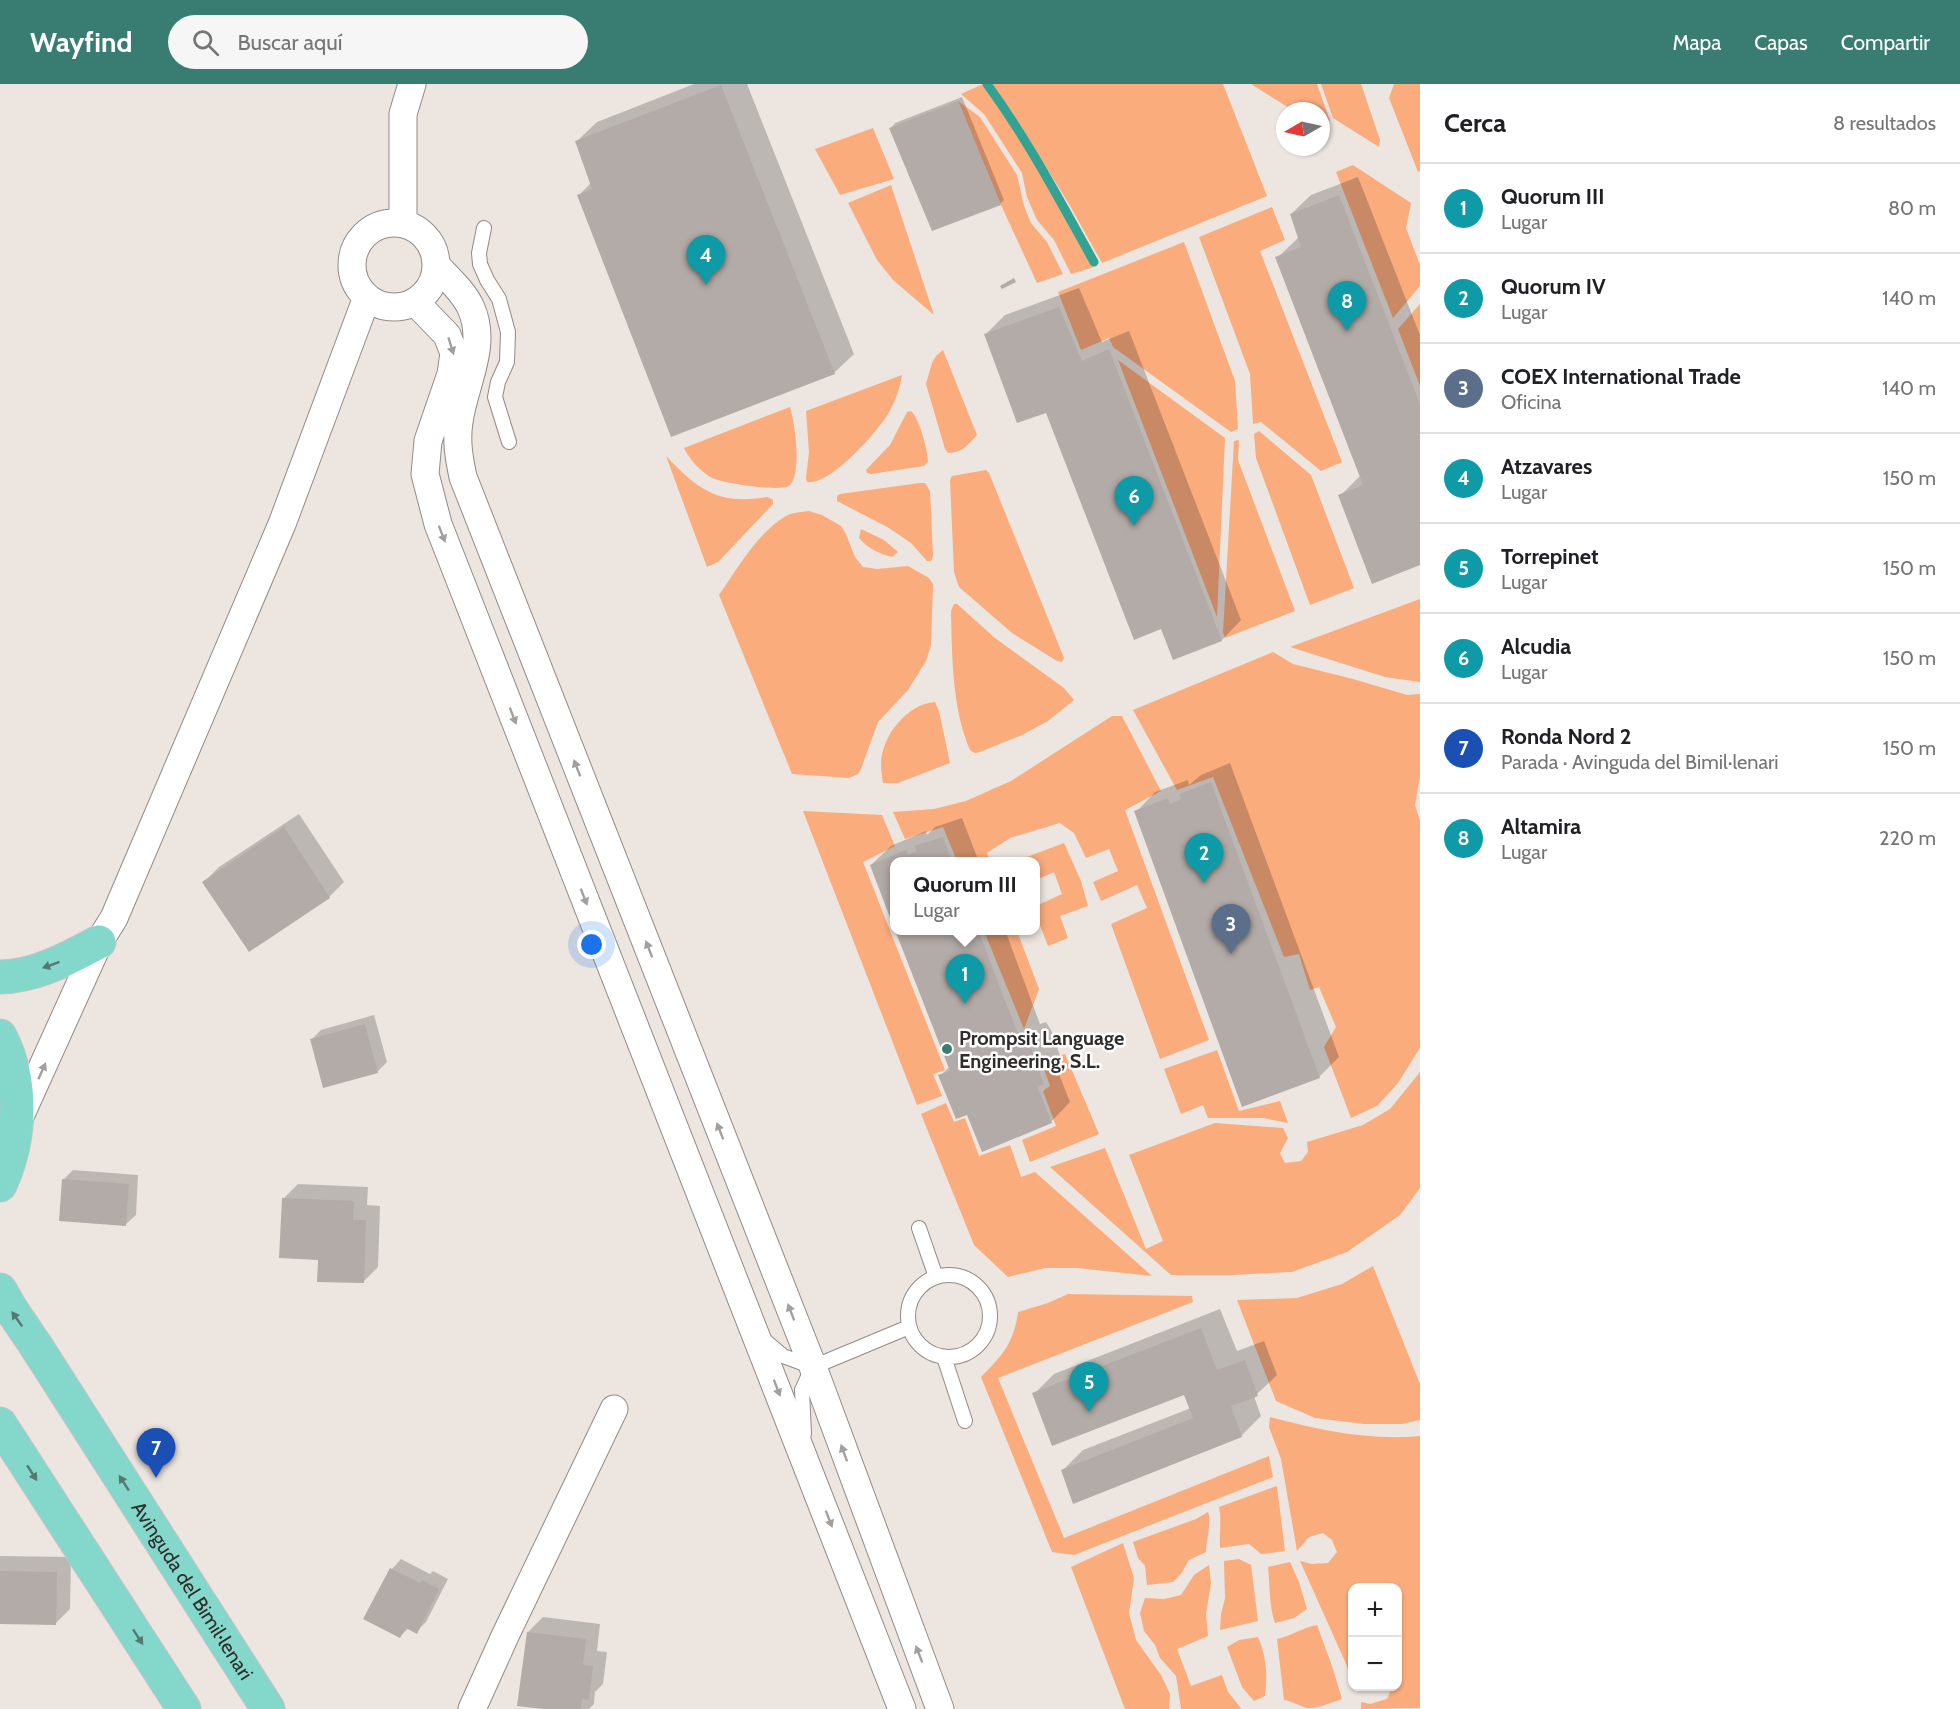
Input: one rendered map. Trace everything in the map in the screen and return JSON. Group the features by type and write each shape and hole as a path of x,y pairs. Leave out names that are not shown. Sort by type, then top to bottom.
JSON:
{"main road":[{"path":"0,977 53,966 99,942"},
{"path":"0,1036 6,1047 16,1091 17,1124 8,1167 0,1185"},
{"name":"Avinguda del Bimil·lenari","path":"0,1290 10,1309 43,1356 268,1709"},
{"path":"0,1424 184,1709"}],"street":[{"path":"403,224 403,114 412,84"},
{"path":"388,223 403,224 416,229 427,238 434,250 436,265 434,280 426,293 415,302 403,307 390,307 378,304 358,287 353,274 352,260 356,247 364,235 375,227 388,223"},
{"path":"436,265 458,289 471,308 476,328 477,351 459,420 457,445 463,477 813,1367 940,1709"},
{"path":"17,1124 99,942 114,918 282,524 367,297"},
{"path":"415,302 447,335 454,353 451,374 428,441 425,474 438,524 902,1709"},
{"path":"472,1709 614,1409"}],"lane":[{"path":"484,228 479,252 480,264 499,299 508,332 507,362 498,382 495,397 509,442"},
{"path":"918,1228 936,1277"},
{"path":"959,1276 970,1281 985,1298 989,1310 986,1335 968,1353 956,1357 932,1354 921,1347 909,1327 910,1302 925,1283 936,1277 959,1276"},
{"path":"807,1464 802,1390 813,1367 909,1327"},
{"path":"756,1333 783,1356 813,1367"},
{"path":"944,1357 965,1421"}],"shaded area":[{"path":"983,84 1010,119 1094,267 1071,274 1054,240 1037,220 1027,197 1022,173 984,114 961,94"},
{"path":"991,84 1223,84 1267,196 1102,263 1069,204 1012,112"},
{"path":"1251,84 1317,84 1323,102 1280,102"},
{"path":"1321,84 1361,84 1380,140 1379,147 1333,118 1330,102 1327,102"},
{"path":"1394,84 1420,84 1420,171 1418,172 1389,98"},
{"path":"958,101 980,117 1017,175 1024,206 1031,223 1047,242 1063,274 1037,283 1001,205"},
{"path":"873,128 894,179 840,195 815,149"},
{"path":"1353,165 1411,203 1406,228 1420,265 1420,286 1393,318 1336,172"},
{"path":"891,185 934,315 893,280 877,260 848,203"},
{"path":"1272,207 1285,240 1260,251 1342,462 1321,471 1261,422 1253,424 1250,374 1199,237"},
{"path":"1184,242 1235,381 1238,429 1231,432 1113,347 1109,338 1081,350 1058,292"},
{"path":"1420,304 1420,386 1398,329"},
{"path":"943,350 977,435 968,445 953,453 948,453 945,449 926,384 932,363"},
{"path":"1118,360 1225,438 1217,617"},
{"path":"902,375 891,409 863,445 828,476 807,482 809,452 806,411"},
{"path":"790,407 797,459 794,479 790,485 785,487 752,486 712,478 696,465 684,448"},
{"path":"911,411 923,435 928,462 924,466 867,473 866,470 890,445 907,412"},
{"path":"1259,431 1311,475 1354,588 1310,605 1256,458 1254,434"},
{"path":"1239,440 1238,460 1295,611 1225,638 1223,632 1234,441"},
{"path":"666,456 689,478 711,493 736,499 768,497 773,500 773,504 718,562 707,567"},
{"path":"986,470 1064,658 1062,662 1012,633 959,587 954,572 950,480 952,476"},
{"path":"925,483 930,491 933,556 931,561 927,561 911,543 889,528 837,501 837,496 840,494"},
{"path":"809,511 822,515 841,526 855,557 863,567 877,569 908,566 929,578 933,584 931,645 926,661 908,690 878,722 861,769 858,774 849,778 792,774 719,595 757,541 766,532 789,515"},
{"path":"861,529 884,540 898,552 892,557 870,548 859,538"},
{"path":"1420,599 1420,682 1385,677 1290,647"},
{"path":"954,604 957,604 995,638 1064,688 1074,700 1048,721 1022,735 980,752 975,753 970,750 960,717 954,682 951,611"},
{"path":"1273,652 1293,664 1407,695 1420,694 1420,776 1415,805 1420,821 1420,1048 1398,1083 1377,1106 1351,1118 1324,1047 1336,1027 1319,987 1310,990 1299,954 1284,957 1213,777 1177,790 1133,710"},
{"path":"935,702 950,763 898,783 883,783 882,753 891,732 906,715 925,704"},
{"path":"1112,716 1122,716 1161,791 1125,810 1209,1040 1160,1059 1111,924 1147,908 1137,885 1101,901 1093,882 1118,871 1109,849 1086,858 1074,833 1060,823 1010,838 987,853 988,857 955,857 943,827 905,839 893,812 934,809 966,801 1011,781"},
{"path":"803,811 882,815 895,846 863,862 945,1070 933,1074 942,1096 917,1105"},
{"path":"1064,843 1081,881 1088,906 1060,916 1068,938 1048,946 1040,925 1040,904 1062,894 1054,872 1040,878 1040,857 1027,857"},
{"path":"986,935 1019,935 1039,989 1024,1029"},
{"path":"1217,1050 1239,1111 1280,1101 1288,1123 1263,1118 1208,1118 1203,1105 1181,1114 1164,1069"},
{"path":"1065,1054 1099,1134 1030,1162 1022,1140 1056,1126 1043,1091 1050,1086 1042,1063"},
{"path":"1420,1072 1420,1188 1400,1215 1347,1252 1292,1272 1171,1275 1050,1167 1105,1148 1146,1249 1163,1241 1129,1155 1215,1123 1283,1128 1288,1138 1280,1153 1285,1163 1301,1161 1308,1152 1307,1142 1363,1125 1390,1109"},
{"path":"946,1103 954,1122 965,1118 979,1156 1010,1145 1021,1177 1035,1172 1152,1276 1077,1268 1045,1268 1008,1277 974,1245 921,1114"},
{"path":"1373,1266 1420,1384 1420,1420 1402,1424 1364,1424 1315,1418 1276,1401 1237,1300 1297,1298 1342,1284"},
{"path":"1068,1294 1192,1296 1193,1302 998,1378 1064,1538 1269,1456 1273,1477 1074,1555 1052,1552 981,1377 1010,1341 1018,1312"},
{"path":"1270,1417 1363,1436 1420,1436 1420,1708 1361,1709 1361,1702 1370,1704 1387,1699 1391,1691 1402,1691 1402,1583 1348,1583 1348,1670 1300,1561 1312,1564 1328,1563 1337,1552 1332,1540 1323,1533 1309,1537 1297,1551 1281,1459 1269,1427"},
{"path":"1277,1486 1285,1551 1261,1554 1249,1544 1220,1548 1219,1507"},
{"path":"1208,1512 1206,1552 1189,1560 1173,1582 1147,1585 1145,1566 1138,1558 1133,1542 1196,1519"},
{"path":"1123,1543 1134,1578 1129,1613 1136,1640 1161,1675 1170,1694 1169,1709 1125,1709 1071,1567"},
{"path":"1239,1559 1251,1565 1258,1621 1220,1630 1225,1598 1224,1561"},
{"path":"1290,1562 1307,1609 1294,1618 1275,1623 1268,1567"},
{"path":"1209,1565 1211,1583 1206,1614 1208,1636 1177,1649 1191,1686 1222,1675 1228,1692 1241,1708 1238,1709 1181,1709 1176,1676 1160,1658 1155,1645 1144,1631 1140,1613 1145,1598 1164,1599 1181,1595 1194,1575"},
{"path":"1317,1625 1342,1699 1308,1708 1284,1700 1277,1639"},
{"path":"1258,1637 1265,1658 1266,1688 1265,1696 1254,1701 1242,1687 1227,1647 1239,1640"}],"building":[{"path":"721,85 835,374 671,437 577,195 592,189 575,141"},
{"path":"958,101 1001,205 932,231 889,128"},
{"path":"1339,195 1420,404 1420,565 1372,584 1338,495 1363,485 1275,257 1301,247 1290,214"},
{"path":"1014,278 1016,282 1002,289 1000,286"},
{"path":"1059,307 1082,361 1109,349 1222,641 1173,660 1161,629 1134,640 1046,413 1017,423 984,334"},
{"path":"1211,782 1320,1078 1242,1107 1134,811 1168,798 1170,804 1181,799 1179,794"},
{"path":"284,827 330,898 249,952 202,882"},
{"path":"943,837 950,857 890,857 890,918 870,865 906,850 908,855 917,851 914,846"},
{"path":"897,935 980,935 1021,1042 1026,1041 1032,1050 1044,1085 1037,1086 1052,1123 982,1152 967,1115 956,1119 938,1075 950,1071"},
{"path":"365,1024 378,1073 323,1088 310,1039"},
{"path":"62,1179 129,1184 126,1226 59,1221"},
{"path":"282,1198 354,1201 353,1220 366,1220 364,1283 317,1282 318,1260 279,1258"},
{"path":"1201,1328 1217,1370 1245,1360 1258,1396 1231,1406 1242,1437 1073,1504 1061,1470 1193,1418 1184,1395 1052,1446 1032,1393"},
{"path":"390,1568 420,1583 422,1580 439,1589 417,1634 406,1628 400,1638 363,1619"},
{"path":"0,1571 57,1572 56,1625 0,1624"},
{"path":"527,1632 586,1639 583,1665 593,1666 589,1700 582,1699 581,1709 517,1706"}],"waterway":[{"path":"987,84 1030,149 1094,262"}],"place":[{"name":"Atzavares","path":"706,285"},
{"name":"Altamira","path":"1347,331"},
{"name":"Alcudia","path":"1134,526"},
{"name":"Quorum IV","path":"1204,883"},
{"name":"COEX International Trade","path":"1231,954"},
{"name":"Quorum III","path":"965,1004"},
{"name":"Prompsit Language Engineering, S.L.","path":"947,1049"},
{"name":"Torrepinet","path":"1089,1412"},
{"name":"Ronda Nord 2","path":"156,1478"}]}
